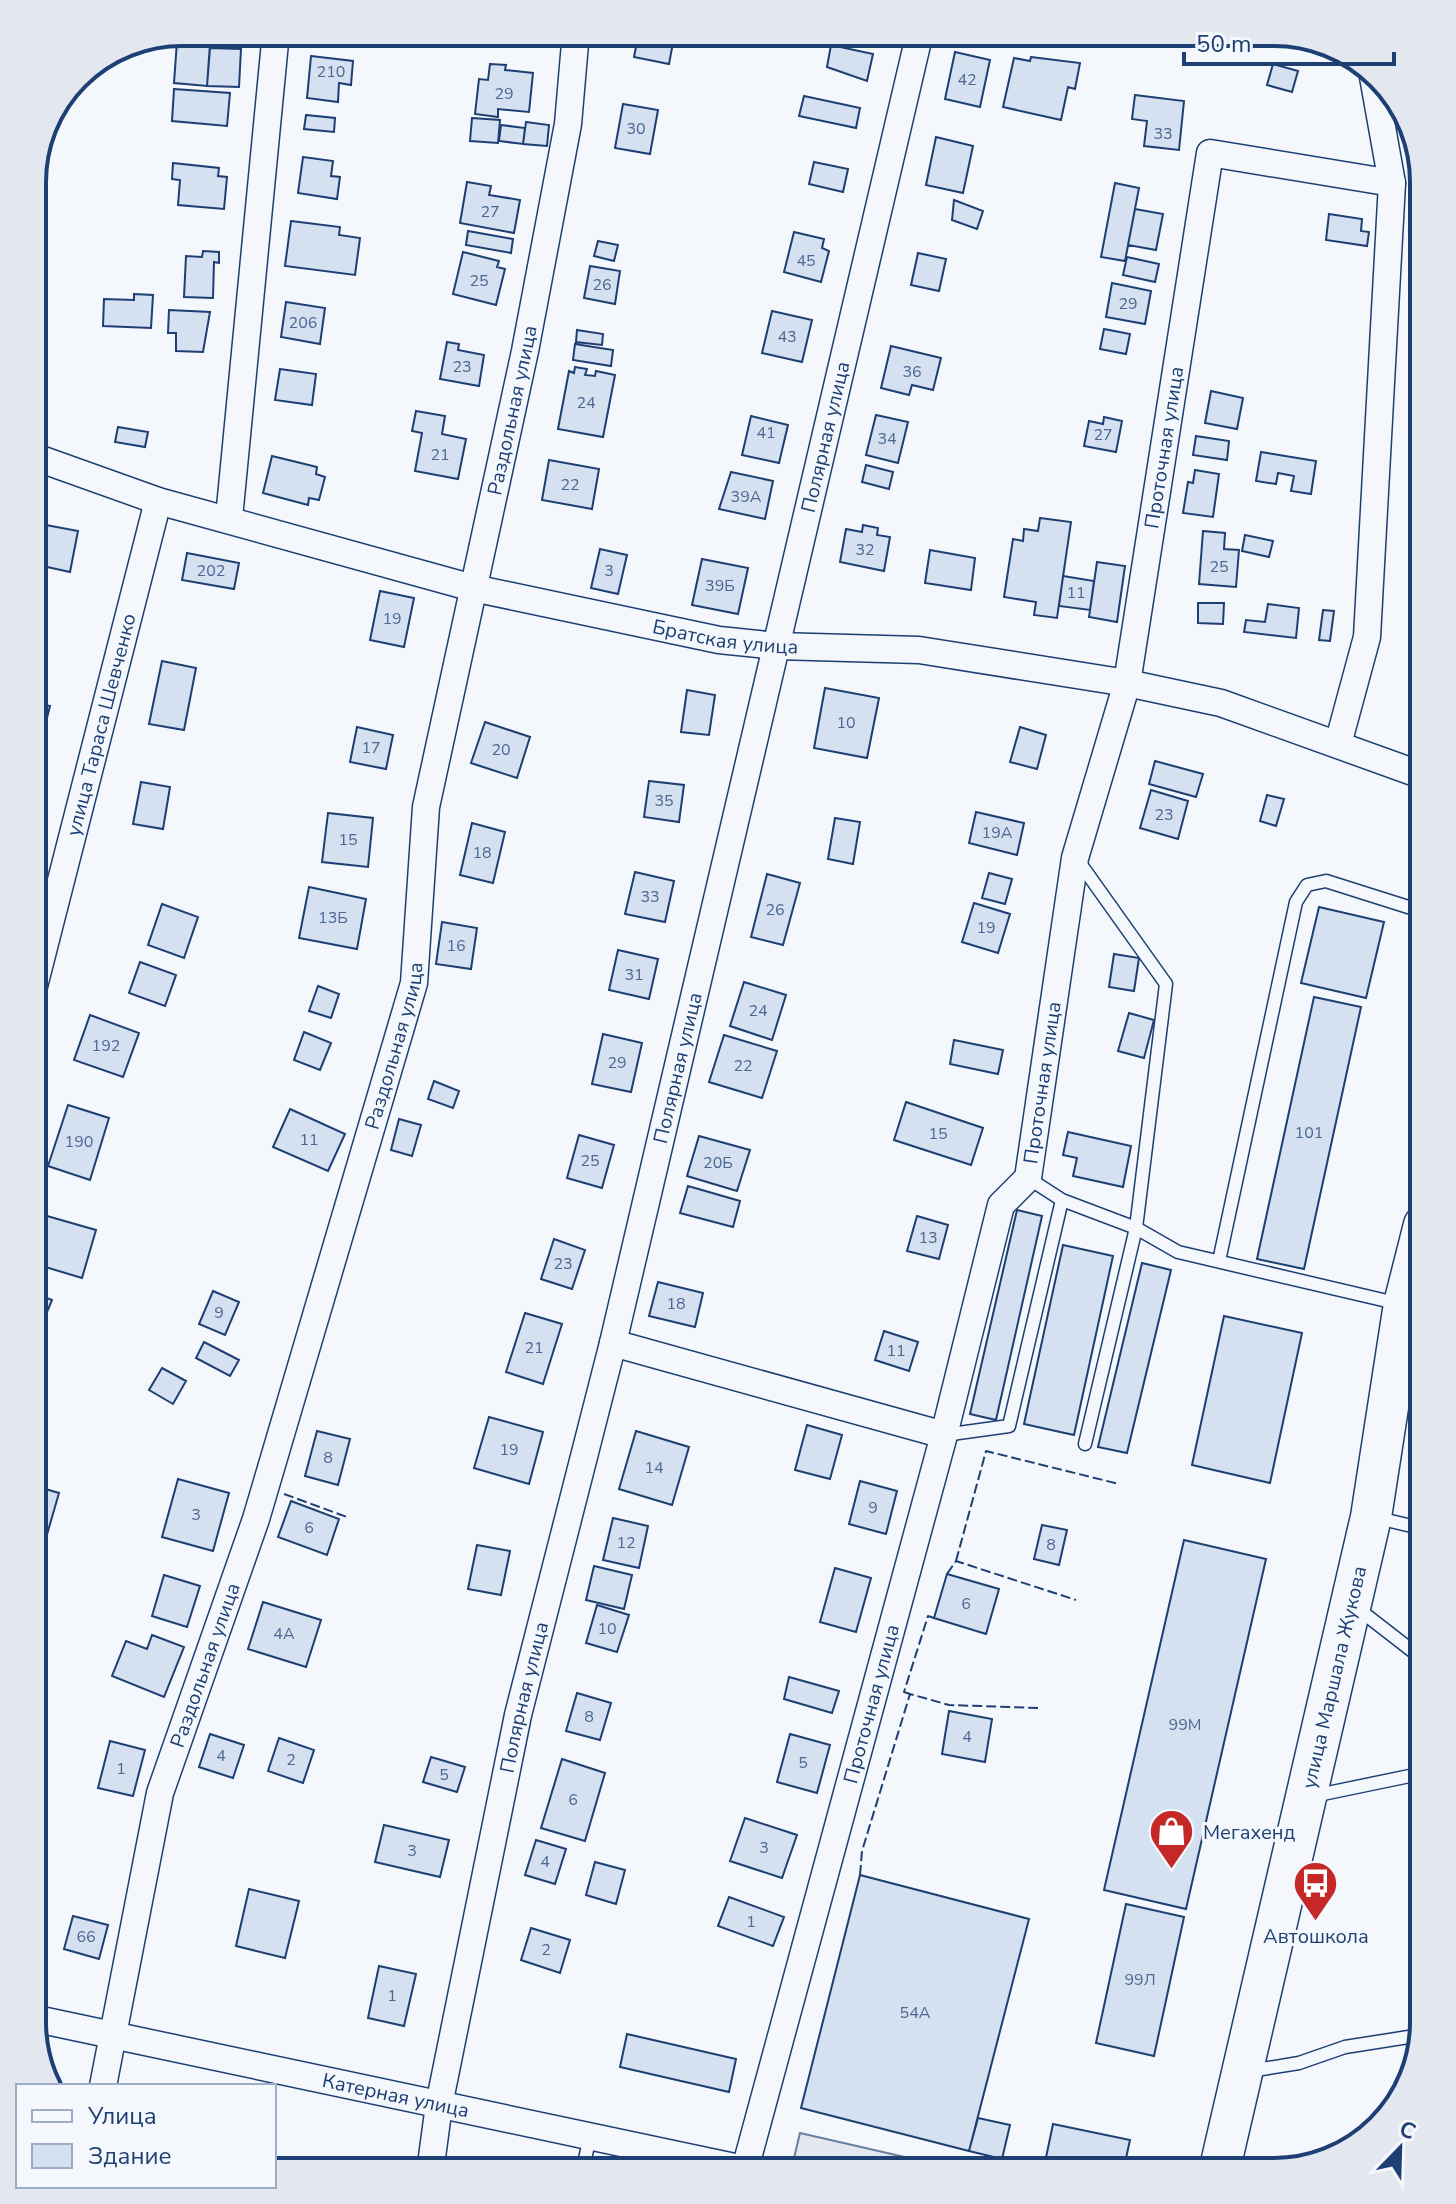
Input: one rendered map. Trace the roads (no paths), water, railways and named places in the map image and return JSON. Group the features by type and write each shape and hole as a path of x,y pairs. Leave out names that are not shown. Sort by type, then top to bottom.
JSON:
{"main road":[{"name":"улица Маршала Жукова","path":"1222,2158 1371,1517 1410,1280"}],"street":[{"path":"229,518 275,46"},
{"name":"Раздольная улица","path":"103,2084 160,1793 256,1519 414,983 426,807 525,351 568,124 575,46"},
{"name":"Полярная улица","path":"432,2158 439,2105 518,1715 613,1343 917,46"},
{"path":"1338,744 1367,637 1392,183 1376,92"},
{"name":"Проточная улица","path":"754,2158 944,1435 1001,1205 1028,1178 1075,858 1127,683 1210,153 1392,183"},
{"name":"Братская улица","path":"46,461 158,501 229,518 473,588 719,640 777,646 919,650 1127,683 1221,703 1410,771"},
{"name":"улица Тараса Шевченко","path":"46,939 158,501"},
{"path":"613,1343 944,1435"},
{"name":"Катерная улица","path":"46,2021 692,2158"}],"lane":[{"path":"1075,858 1166,984 1136,1228 1085,1444"},
{"path":"1219,1261 1296,902 1307,885 1326,881 1410,908"},
{"path":"1028,1178 1062,1200 1136,1228 1178,1252 1404,1304"},
{"path":"944,1435 1009,1426 1062,1200"},
{"path":"1371,1517 1410,1526"},
{"path":"1351,1603 1410,1649"},
{"path":"1306,1797 1410,1776"},
{"path":"1242,2072 1299,2063 1345,2047 1409,2037"},
{"path":"585,2158 590,2137"}],"place":[{"name":"Мегахенд","path":"1172,1871"},
{"name":"Автошкола","path":"1316,1923"}]}
